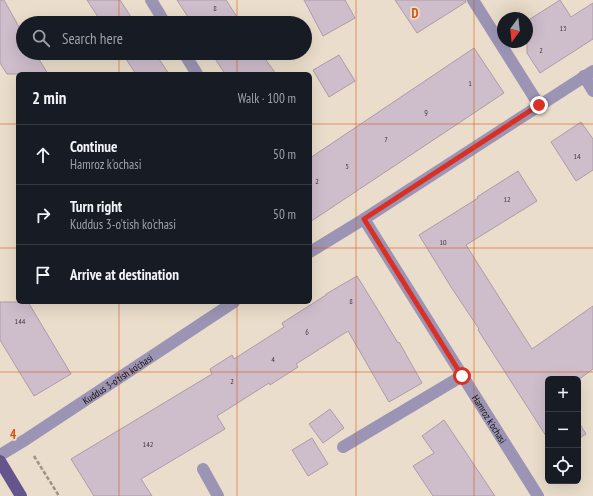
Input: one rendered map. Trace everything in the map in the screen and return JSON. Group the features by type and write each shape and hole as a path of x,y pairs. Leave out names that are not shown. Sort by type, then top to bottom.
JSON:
{"main road":[{"path":"0,461 21,496"}],"street":[{"path":"151,0 161,16"},
{"path":"473,0 539,105"},
{"path":"188,60 196,72"},
{"path":"312,251 364,219 588,73 593,91"},
{"name":"Hamroz k'ochasi","path":"364,219 538,496"},
{"name":"Kuddus 3-o'tish ko'chasi","path":"0,455 231,304"},
{"path":"343,447 462,376"},
{"path":"203,469 218,496"}],"path":[{"path":"25,440 59,496"}],"building":[{"path":"0,0 4,0 16,21 16,60 39,60 47,72 16,72 16,74 7,74 0,63"},
{"path":"87,0 120,0 130,16 97,16"},
{"path":"177,0 226,0 236,16 187,16"},
{"path":"304,0 345,0 355,18 323,36"},
{"path":"395,0 466,0 466,2 417,33"},
{"path":"560,0 571,17 593,3 593,39 540,73 527,53 527,48 533,48 533,17"},
{"path":"474,48 504,93 312,221 312,157"},
{"path":"339,55 355,81 329,97 313,70"},
{"path":"127,60 160,60 168,72 135,72"},
{"path":"216,60 266,60 275,72 224,72"},
{"path":"581,122 593,139 593,170 576,181 551,142"},
{"path":"518,171 537,201 466,245 532,349 593,306 593,369 581,378 581,376 545,376 545,434 419,235 478,198 477,197"},
{"path":"357,276 398,343 399,342 422,383 389,402 348,331 296,364 298,367 270,385 269,383 217,416 225,429 141,479 152,496 94,496 71,459 212,374 210,369 232,355 234,359 284,327 282,323 326,294"},
{"path":"0,302 29,304 71,374 34,396 0,340"},
{"path":"330,409 344,428 323,443 309,424"},
{"path":"444,420 495,496 433,496 413,466 434,453 422,436"},
{"path":"581,426 586,434 581,437"},
{"path":"312,438 328,464 308,476 292,450"}],"route":[{"path":"462,376 364,219 539,105"}]}
